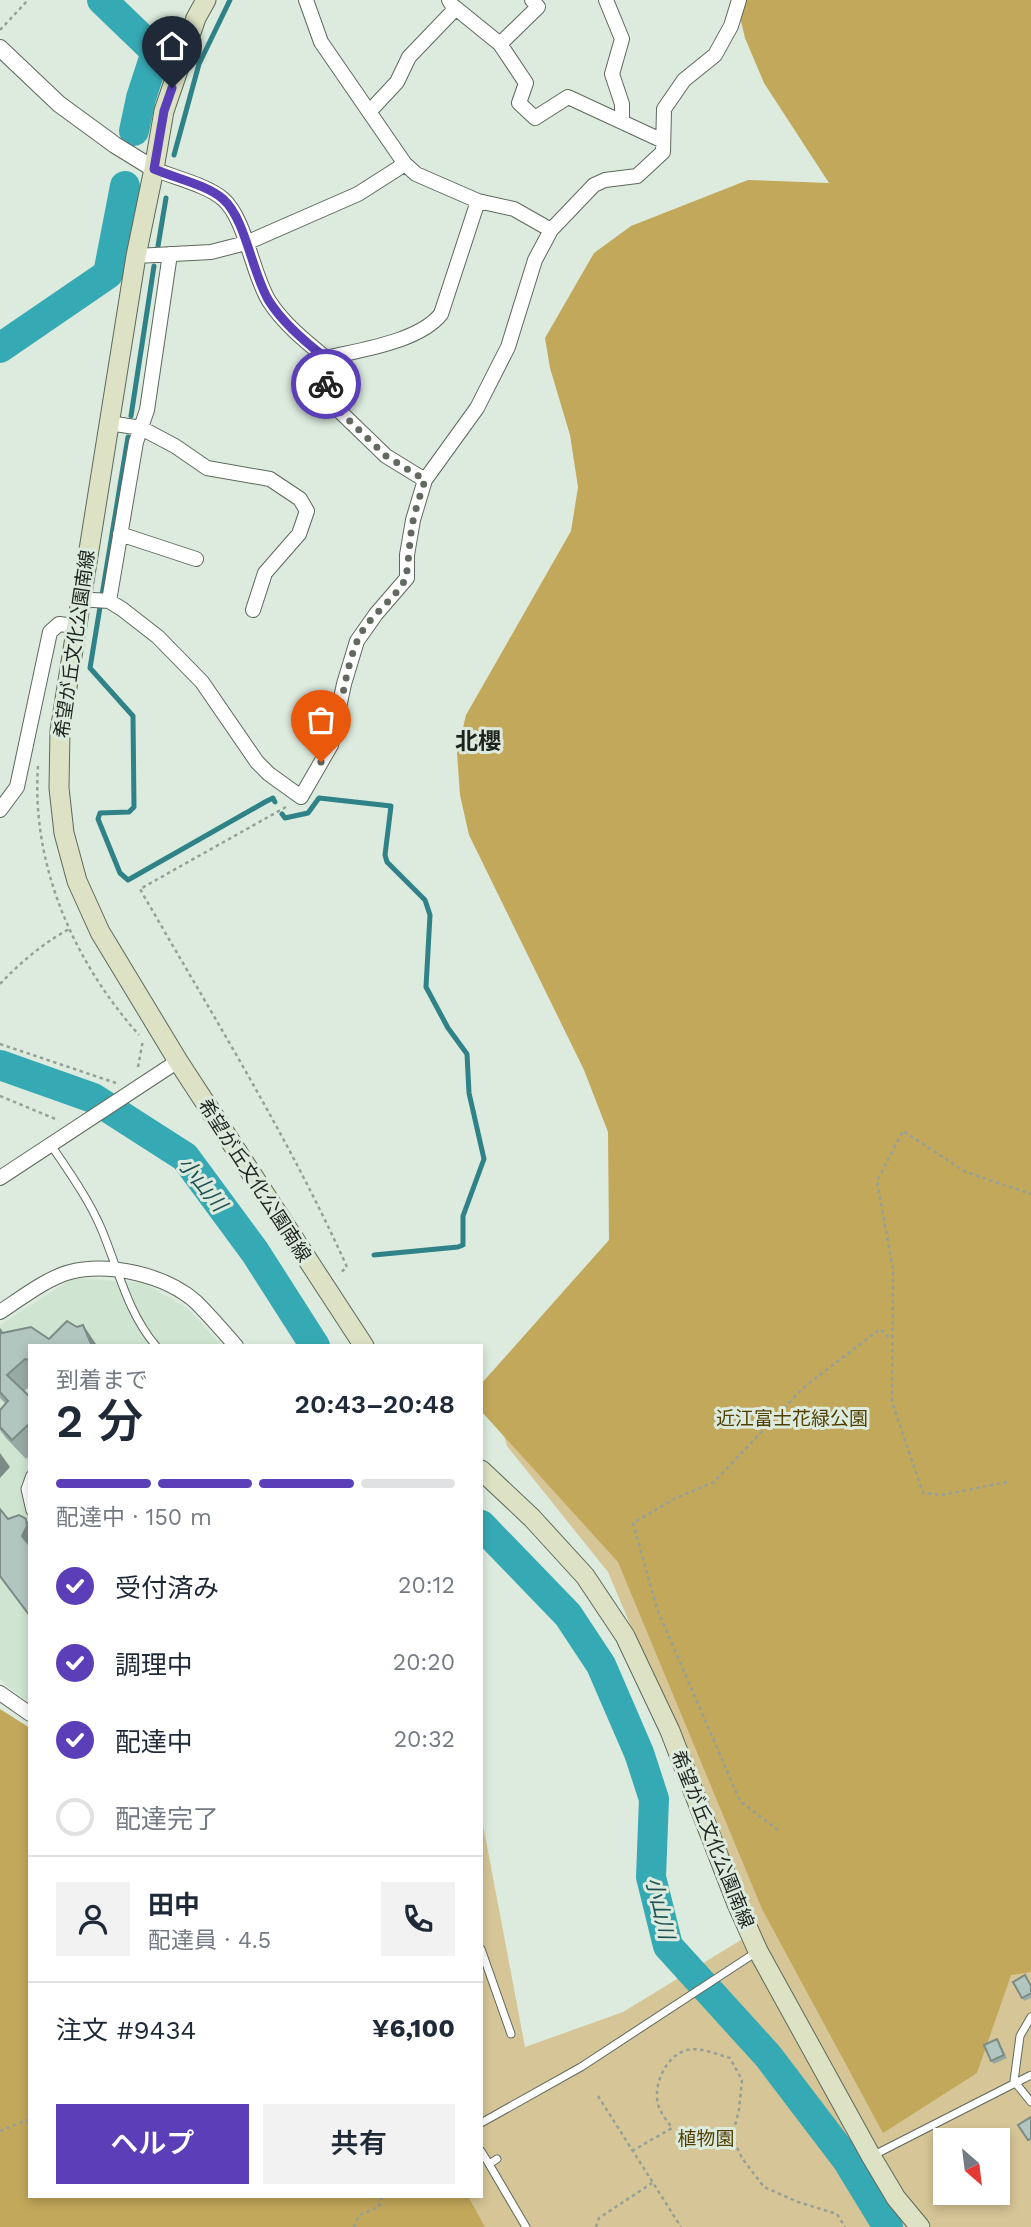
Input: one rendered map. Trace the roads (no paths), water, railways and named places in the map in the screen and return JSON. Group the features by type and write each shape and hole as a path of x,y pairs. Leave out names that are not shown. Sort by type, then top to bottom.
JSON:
{"main road":[{"name":"希望が丘文化公園南線","path":"206,0 196,18 164,111 136,256 60,731 59,788 64,833 78,881 100,932 178,1061 362,1344"},
{"name":"希望が丘文化公園南線","path":"483,1472 532,1518 585,1576 625,1636 670,1731 758,1951 871,2156 896,2198 920,2227"}],"street":[{"path":"306,0 321,42 405,164 416,174 478,201 514,209 551,230"},
{"path":"500,44 538,7 532,0"},
{"path":"606,0 622,39 612,74 622,104 622,122"},
{"path":"79,599 109,601 122,608 179,657 202,682 257,762 300,797 331,745 344,684 357,641 407,578 407,555 413,520 425,480 477,408 508,347 535,260 551,230 594,185 605,180 637,176 663,152 664,109 684,80 715,55 731,26 739,0"},
{"path":"370,111 397,82 409,57 453,4 500,44 526,83 519,103 535,118 568,97 663,141"},
{"path":"0,48 59,104 116,145 154,169 213,191 226,200 239,222 269,300 293,330 326,358 326,398 386,456 425,480"},
{"path":"136,256 211,252 246,243 358,194 405,164"},
{"path":"326,358 389,343 434,324 441,314 478,201"},
{"path":"109,601 136,442 147,410 170,254"},
{"path":"108,423 141,428 175,446 207,468 270,479 300,499 307,511 299,534 265,573 253,611"},
{"path":"120,534 196,559"},
{"path":"0,810 17,787 50,632 59,624 75,626"},
{"path":"0,1178 178,1061"},
{"path":"0,1312 33,1290 69,1272 116,1268 156,1279 194,1300 234,1344"},
{"path":"0,1693 28,1713"}],"lane":[{"path":"51,1145 86,1197 132,1307 155,1344"},
{"path":"28,1481 25,1489 28,1502"},
{"path":"483,2122 581,2067 758,1951"},
{"path":"483,1955 511,2034"},
{"path":"1031,2017 1020,2036 1014,2081 1031,2102"},
{"path":"871,2156 1031,2074"},
{"path":"483,2154 526,2227"},
{"path":"489,2164 497,2159"}],"waterway":[{"path":"102,0 156,52 141,98 134,131"},
{"path":"174,155 199,64 230,0"},
{"path":"0,348 108,274 125,186"},
{"path":"158,246 166,198"},
{"path":"131,416 154,266"},
{"path":"128,437 90,668 133,716 134,807 129,812 100,813 98,819 120,873 128,880 265,802 273,798 275,802"},
{"path":"282,814 285,818 308,813 319,798 391,806 385,855 387,862 425,900 430,915 426,987 448,1028 467,1054 469,1093 484,1159 463,1216 463,1245 374,1255"},
{"name":"小山川","path":"0,1065 93,1098 185,1157 255,1252 314,1344"},
{"name":"小山川","path":"483,1527 568,1615 601,1665 639,1753 654,1799 651,1877 668,1946 768,2056 847,2160 888,2227"}],"district":[{"name":"北櫻","path":"478,741"}],"park label":[{"name":"近江富士花緑公園","path":"792,1418"},
{"name":"植物園","path":"706,2138"}]}
